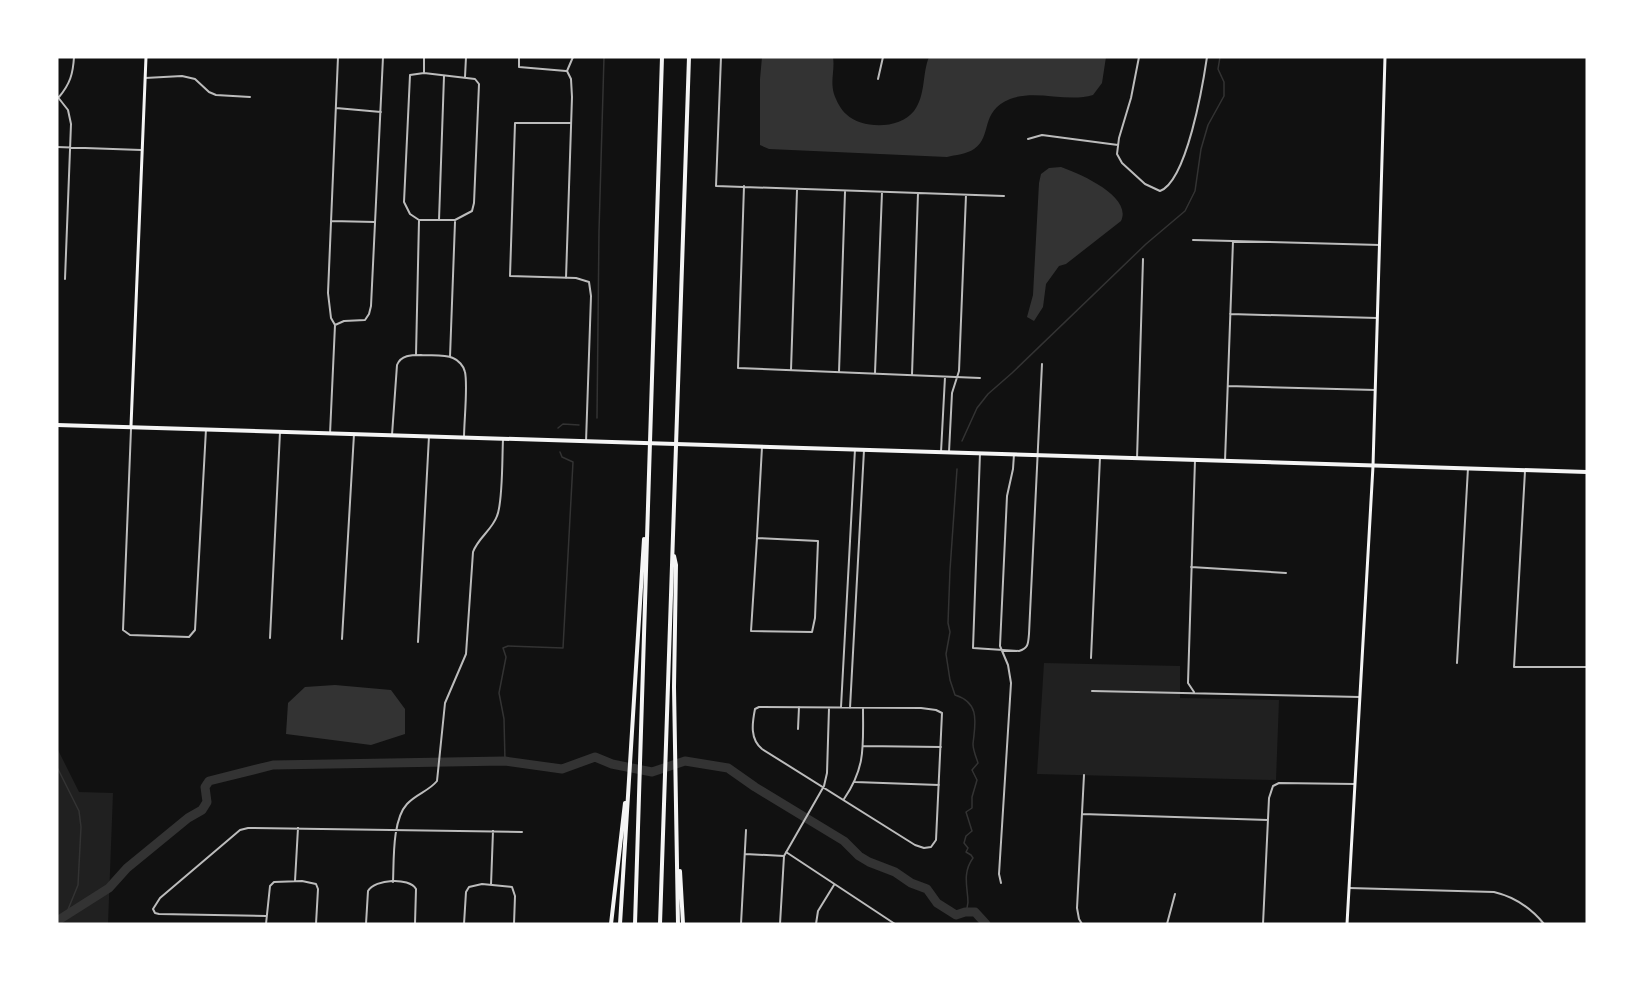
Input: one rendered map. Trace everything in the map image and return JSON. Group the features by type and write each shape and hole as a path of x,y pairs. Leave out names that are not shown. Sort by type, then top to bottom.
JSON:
{"main road":[{"path":"131,426 146,57"},
{"path":"635,924 662,57"},
{"path":"660,924 689,57"},
{"path":"1347,924 1373,466 1385,57"},
{"path":"57,425 1587,472"},
{"path":"611,924 628,787 643,548 647,526"},
{"path":"673,550 676,565 674,687 678,809 678,924"},
{"path":"620,924 626,808"},
{"path":"678,830 683,924"}],"street":[{"path":"64,279 70,148 69,114 58,97 69,86 74,57"},
{"path":"330,434 335,325 328,308 338,57"},
{"path":"335,325 344,321 365,320 369,314 383,57"},
{"path":"424,57 424,73"},
{"path":"465,77 466,57"},
{"path":"519,57 519,68 567,71"},
{"path":"567,71 573,57"},
{"path":"721,57 716,186 1004,196"},
{"path":"878,79 883,57"},
{"path":"1139,57 1131,98 1118,144 1118,157 1145,184 1160,191 1168,186 1176,173 1199,107 1207,57"},
{"path":"566,278 572,84 567,71"},
{"path":"424,73 476,79 479,84 474,202 472,211 455,220 419,220 410,214 404,202 410,75 424,73"},
{"path":"439,220 444,75"},
{"path":"145,78 182,76 195,79 209,92 216,95 250,97"},
{"path":"336,108 381,112"},
{"path":"571,123 515,123 510,276 585,279 589,282 591,287 586,442"},
{"path":"1028,139 1042,135 1118,144"},
{"path":"57,147 142,150"},
{"path":"744,186 738,368 980,378"},
{"path":"791,370 797,189"},
{"path":"839,372 845,190"},
{"path":"875,374 882,192"},
{"path":"912,375 918,193"},
{"path":"949,452 952,393 957,377 966,195"},
{"path":"416,355 419,220"},
{"path":"450,357 455,220"},
{"path":"331,221 375,222"},
{"path":"1193,240 1380,245"},
{"path":"1225,461 1233,241"},
{"path":"1137,459 1143,259"},
{"path":"1230,314 1377,318"},
{"path":"392,435 397,365 399,360 405,356 416,355 456,358 465,372 464,438"},
{"path":"980,453 973,648 1002,651 1025,649 1028,646 1029,634 1042,364"},
{"path":"941,452 945,377"},
{"path":"1228,386 1376,390"},
{"path":"131,426 123,628 125,633 130,635 189,637 195,630 206,429"},
{"path":"270,638 280,432"},
{"path":"342,639 354,434"},
{"path":"418,642 429,436"},
{"path":"393,882 396,831 401,812 406,805 434,785 439,774 445,703 466,654 473,552 498,515 503,439"},
{"path":"757,538 818,541 813,632 751,631 762,447"},
{"path":"841,708 855,449"},
{"path":"850,708 864,450"},
{"path":"1001,883 999,874 1011,683 1008,665 1002,651 1007,496 1014,454"},
{"path":"1091,658 1100,457"},
{"path":"1195,693 1188,683 1196,460"},
{"path":"1457,663 1468,468"},
{"path":"1525,470 1514,667 1587,667"},
{"path":"1191,567 1286,573"},
{"path":"1092,692 1360,697"},
{"path":"759,706 829,708 921,708 942,713 936,840 931,847 924,848 915,845 762,749 753,740 755,709 759,706"},
{"path":"798,729 799,707"},
{"path":"780,924 783,856 824,786 827,772 829,708"},
{"path":"844,799 855,783 862,761 863,708"},
{"path":"863,746 942,747"},
{"path":"1082,924 1077,908 1084,776"},
{"path":"855,783 939,785"},
{"path":"1263,924 1269,798 1273,786 1279,783 1355,784"},
{"path":"1082,814 1268,820"},
{"path":"266,916 159,914 153,912 153,907 160,898 240,830 248,828 522,832"},
{"path":"295,881 298,828"},
{"path":"741,924 746,830"},
{"path":"491,885 493,831"},
{"path":"786,852 896,924"},
{"path":"745,854 783,856"},
{"path":"266,924 270,886 274,882 295,881 310,882 318,889 316,924"},
{"path":"366,924 370,887 393,882 414,885 416,889 415,924"},
{"path":"464,924 465,899 469,886 491,885 512,887 515,896 514,924"},
{"path":"816,924 818,911 834,885"},
{"path":"1349,888 1494,892 1508,895 1521,902 1544,924"},
{"path":"1167,924 1174,894"}],"shaded area":[{"path":"762,57 833,57 833,89 842,110 862,123 881,125 900,121 914,111 922,91 929,57 1106,57 1102,83 1093,95 1073,98 1030,95 1010,99 994,110 980,144 964,153 947,157 769,149 760,145"},
{"path":"1061,167 1102,187 1119,203 1123,212 1121,221 1066,264 1059,266 1046,284 1043,307 1034,321 1027,317 1033,295 1039,183 1041,174 1049,168"},
{"path":"1044,663 1180,666 1180,698 1279,700 1276,780 1037,774"},
{"path":"335,685 391,690 405,709 405,734 371,745 286,734 288,703 305,687"},
{"path":"57,748 79,792 113,793 108,924 57,924"}],"waterway":[{"path":"597,418 604,57"},
{"path":"962,441 977,408 988,394 1146,244 1185,211 1195,191 1201,149 1208,125 1224,96 1224,82 1218,69 1220,57"},
{"path":"558,428 563,424 579,425"},
{"path":"505,761 504,719 499,693 506,657 503,648 508,646 563,648 573,462 562,457 560,452"},
{"path":"957,469 950,570 948,623 950,632 946,654 955,695 969,703 973,709 975,722 973,746 978,763 972,770 977,780 972,797 972,808 966,812 972,831 966,836 964,843 968,848 966,852 973,858 967,873 968,901 965,912"},
{"path":"57,921 109,888 127,868 188,818 202,810 207,802 205,787 209,781 273,765 505,761 562,769 595,757 612,764 652,772 685,761 728,768 844,841 859,856 927,889 937,903 956,915 975,912 986,924"},
{"path":"57,767 79,811 81,827 78,885 67,912"}]}
